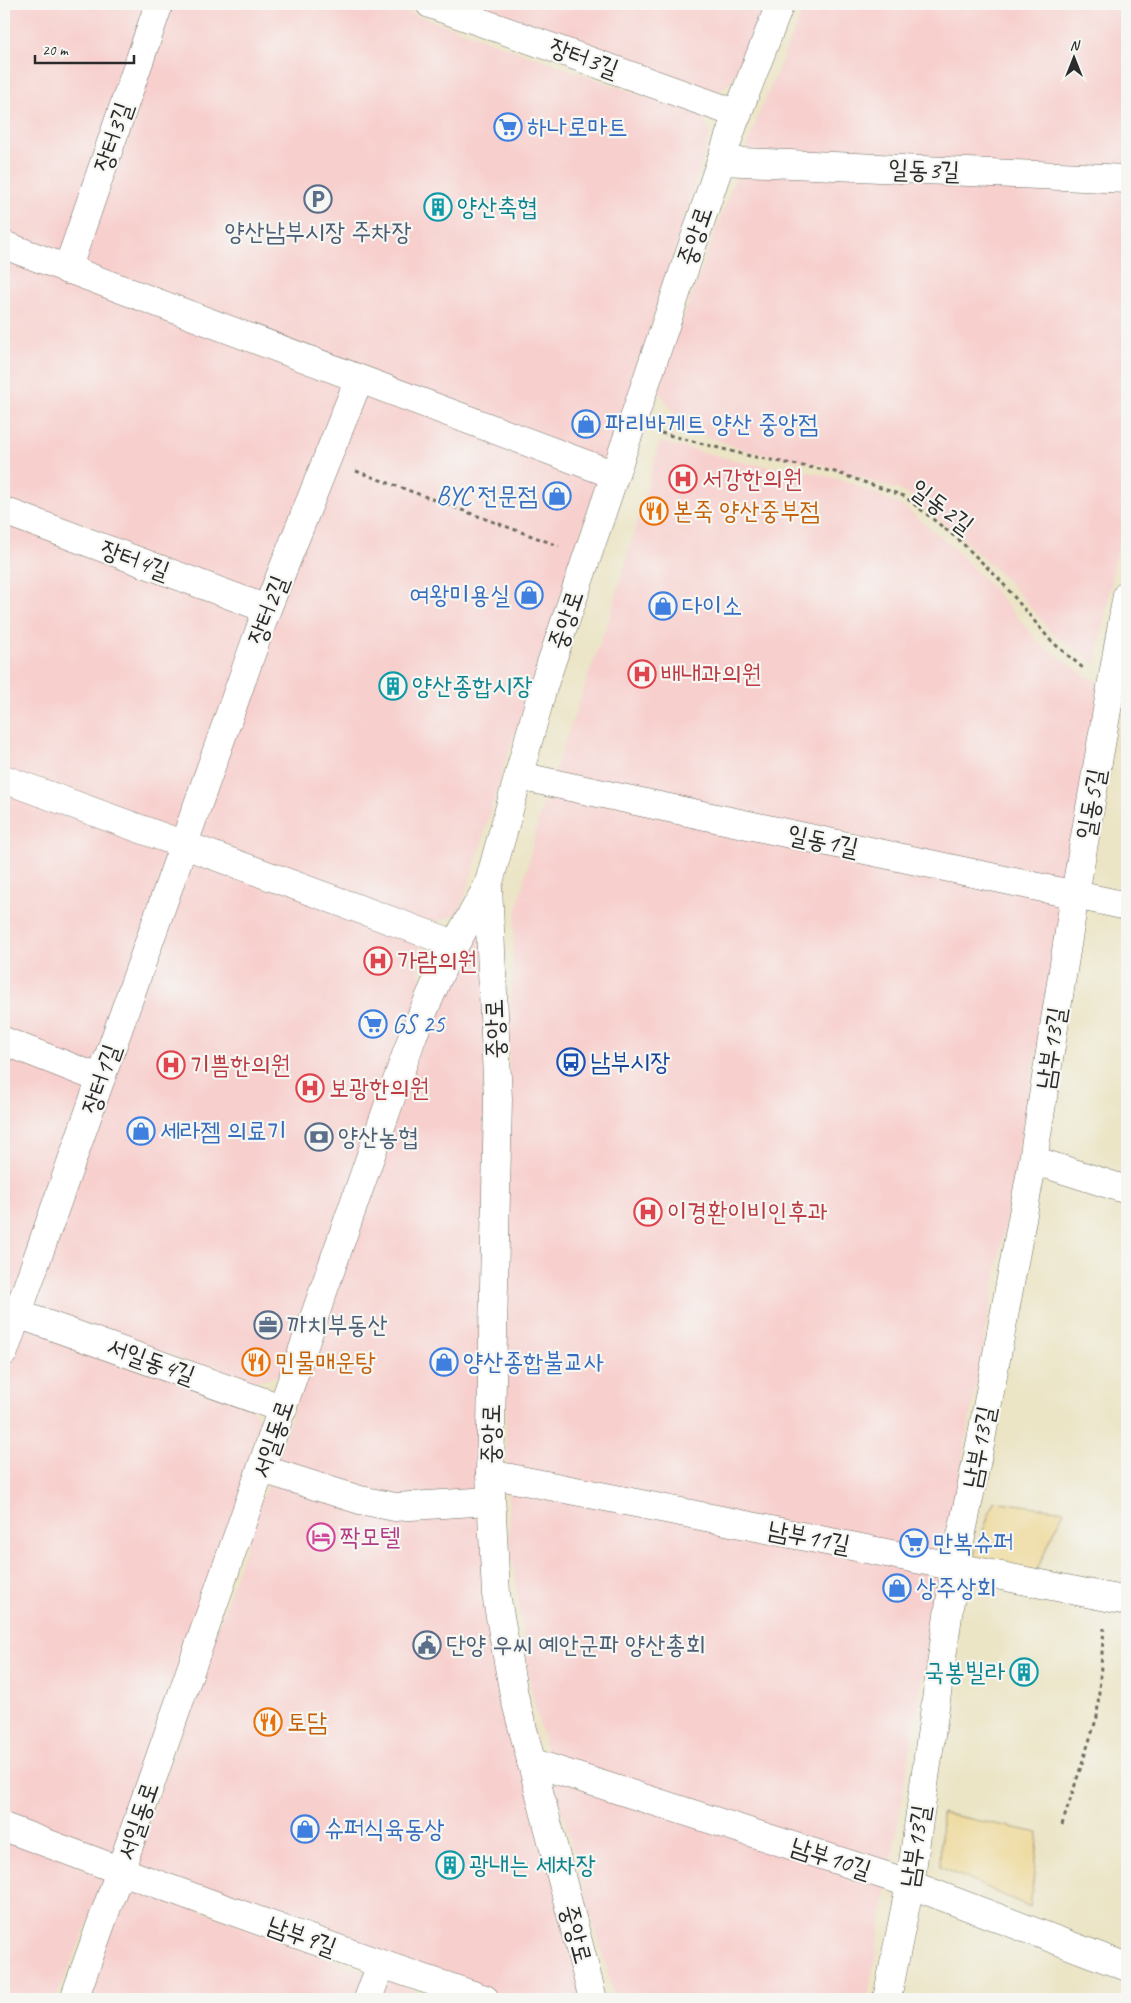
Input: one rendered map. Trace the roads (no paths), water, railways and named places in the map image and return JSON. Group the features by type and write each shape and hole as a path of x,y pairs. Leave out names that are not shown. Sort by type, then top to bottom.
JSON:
{"street":[{"name":"장터3길","path":"68,270 159,4"},
{"name":"장터3길","path":"430,4 738,114"},
{"name":"중앙로","path":"593,1999 514,1695 496,1594 490,1474 498,1099 488,886 544,684 721,161 780,4"},
{"name":"일동3길","path":"721,161 1127,178"},
{"path":"4,245 615,475"},
{"name":"장터2길","path":"184,844 267,609 359,379"},
{"name":"장터4길","path":"4,511 267,609"},
{"name":"일동5길","path":"1075,894 1127,595"},
{"name":"일동1길","path":"519,776 1127,906"},
{"path":"4,779 455,944"},
{"name":"장터1길","path":"11,1311 101,1078 184,844"},
{"name":"서일동로","path":"74,1999 262,1469 413,1035 445,962 488,886"},
{"name":"남부13길","path":"887,1999 910,1884 954,1566 981,1440 1033,1160 1075,894"},
{"path":"4,1041 101,1078"},
{"path":"1033,1160 1127,1190"},
{"path":"4,1352 11,1311"},
{"name":"서일동4길","path":"11,1311 283,1408"},
{"path":"262,1469 360,1500 395,1507 492,1501"},
{"name":"남부11길","path":"490,1474 1116,1599"},
{"name":"남부10길","path":"531,1762 910,1884 1127,1967"},
{"name":"남부9길","path":"4,1827 120,1871 485,1999"},
{"path":"368,1999 381,1964"}],"place":[{"name":"하나로마트","path":"508,127"},
{"name":"양산남부시장 주차장","path":"318,199"},
{"name":"양산축협","path":"438,207"},
{"name":"파리바게트 양산 중앙점","path":"586,424"},
{"name":"서강한의원","path":"683,479"},
{"name":"BYC 전문점","path":"557,496"},
{"name":"본죽 양산중부점","path":"654,511"},
{"name":"여왕미용실","path":"529,595"},
{"name":"다이소","path":"663,606"},
{"name":"배내과의원","path":"642,674"},
{"name":"양산종합시장","path":"393,686"},
{"name":"가람의원","path":"378,961"},
{"name":"GS 25","path":"373,1024"},
{"name":"남부시장","path":"571,1062"},
{"name":"기쁨한의원","path":"171,1065"},
{"name":"보광한의원","path":"310,1088"},
{"name":"세라젬 의료기","path":"141,1131"},
{"name":"양산농협","path":"319,1137"},
{"name":"이경환이비인후과","path":"648,1212"},
{"name":"까치부동산","path":"268,1325"},
{"name":"민물매운탕","path":"256,1362"},
{"name":"양산종합불교사","path":"444,1362"},
{"name":"짝모텔","path":"321,1537"},
{"name":"만복슈퍼","path":"914,1543"},
{"name":"상주상회","path":"897,1588"},
{"name":"단양 우씨 예안군파 양산총회","path":"427,1645"},
{"name":"국봉빌라","path":"1024,1672"},
{"name":"토담","path":"268,1722"},
{"name":"슈퍼식육동상","path":"305,1829"},
{"name":"광내는 세차장","path":"450,1865"}]}
